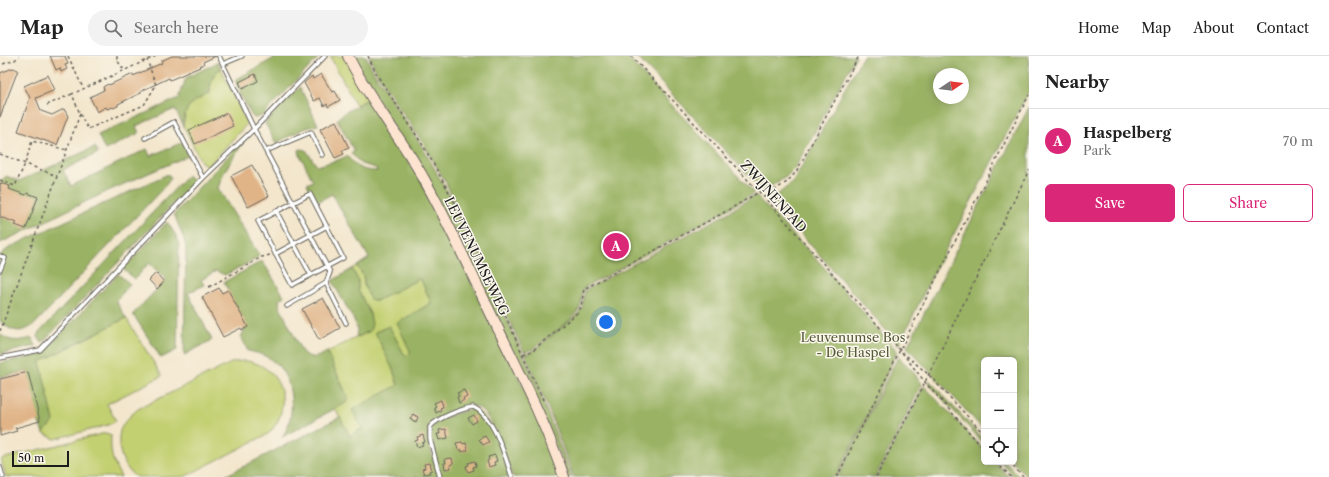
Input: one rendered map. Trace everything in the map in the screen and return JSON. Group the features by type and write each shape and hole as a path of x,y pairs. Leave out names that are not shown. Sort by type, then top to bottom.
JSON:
{"main road":[{"name":"LEUVENUMSEWEG","path":"348,56 363,84 414,162 440,210 525,383 555,452 564,477"}],"lane":[{"path":"219,56 254,129 330,272 326,283 287,306"},
{"path":"223,64 242,56"},
{"path":"0,358 40,350 203,178 254,129 325,56"},
{"path":"145,138 174,122 203,178"},
{"path":"266,151 311,132 322,155"},
{"path":"310,194 343,258 292,285 258,221 276,211 310,194"},
{"path":"276,211 311,275"},
{"path":"275,254 326,226"},
{"path":"0,256 5,258 0,270"},
{"path":"326,283 346,323"},
{"path":"440,477 430,439 430,427 437,420 473,407 482,413 490,423 503,451 512,477"},
{"path":"0,467 2,477"}],"path":[{"path":"3,64 15,60 19,56"},
{"path":"68,56 83,88"},
{"path":"117,56 124,70"},
{"path":"47,105 156,56"},
{"name":"LEUVENUMSEWEG","path":"368,56 377,75 424,147 445,184 523,354 532,351 573,318 581,307 584,289 723,214 759,192"},
{"name":"ZWIJNENPAD","path":"631,56 764,197 900,350 924,382 981,446"},
{"path":"764,197 786,182 796,172 860,56"},
{"path":"72,94 88,129 144,105 156,85 147,60"},
{"path":"837,477 1029,95"},
{"path":"0,332 80,114"},
{"path":"0,180 15,186 25,164 32,141 67,150"},
{"path":"0,154 57,176"},
{"path":"876,477 1029,170"},
{"path":"209,287 262,257 275,254"},
{"name":"ZWIJNENPAD","path":"900,350 928,374 981,431"},
{"path":"999,465 1011,477"},
{"path":"1012,465 1023,477"}],"green space":[{"path":"278,56 320,56 262,116 254,118 239,91 235,80"},
{"path":"330,56 344,56 368,99 356,105"},
{"path":"352,56 366,56 376,76 423,148 453,202 534,379 572,477 568,477 542,412 382,107"},
{"path":"369,56 626,56 753,192 753,194 584,288 581,304 575,314 564,325 531,350 524,352 446,183 425,146 378,75"},
{"path":"636,56 856,56 795,168 786,177 763,191"},
{"path":"863,56 1029,56 1029,91 934,272 899,345 771,200 793,182"},
{"path":"218,62 221,68 215,73 212,79 210,93 191,104 186,112 183,125 175,109 136,126 139,133 105,150 98,135 179,98 186,78"},
{"path":"221,68 247,124 208,166 201,162 183,125 187,108 192,103 210,93 212,79 215,73"},
{"path":"300,87 318,125 303,129 276,143 265,123"},
{"path":"368,99 421,181 527,394 560,477 513,477 503,448 492,425 480,409 471,406 464,407 440,417 428,426 428,440 438,477 223,477 340,417 350,436 362,428 352,410 398,385 393,370 375,332 389,326 405,356 410,354 397,323 431,303 421,280 419,279 376,301 370,299 364,285 362,273 357,266 369,258 332,194 317,202 307,184 313,181 300,155 300,149 306,150 317,166 347,156 360,168 377,171 376,168 361,164 351,153 354,151 337,119 344,113"},
{"path":"1029,107 1029,477 1027,477 1016,465 1017,357 981,357 981,427 907,347"},
{"path":"248,135 224,172 218,188 259,255 256,259 225,275 216,271 201,280 204,285 188,293 212,340 184,355 186,248 174,214"},
{"path":"183,142 190,155 108,191 0,243 0,183 6,176 19,181 95,147 98,153 63,170 71,186 147,149 150,156"},
{"path":"168,174 171,178 166,185 35,324 21,331 17,331 9,328 0,321 0,255 9,248 29,238"},
{"path":"187,176 195,181 42,343 37,335"},
{"name":"Leuvenumse Bos - De Haspel","path":"756,196 823,266 897,351 872,406 836,477 574,477 548,408 525,354 532,352 578,314 582,308 585,290 724,215"},
{"path":"167,222 177,237 179,245 177,350 161,358 133,314 166,280 149,263 135,279 123,269"},
{"path":"260,262 263,262 284,296 279,300 280,307 302,352 314,357 320,356 327,352 348,398 348,401 344,404 282,437 287,429 291,409 291,398 286,377 274,362 262,355 248,351 241,337 246,327 224,282"},
{"path":"357,266 364,280 364,285 376,301 419,279 421,280 431,303 425,308 410,354 405,356 389,326 393,370 398,386 353,410 363,428 350,436 335,409 344,404 348,398 327,352 370,331 370,314 358,290 358,280 352,269"},
{"path":"352,269 358,280 358,290 370,314 372,324 370,331 356,338 357,329 355,322 332,281"},
{"path":"118,274 130,284 116,301 126,318 40,362 54,421 43,433 38,420 27,371 0,377 0,363 41,355"},
{"path":"126,318 162,376 107,404 116,421 108,425 55,439 43,433 54,421 40,362"},
{"path":"0,334 11,340 32,338 36,346 0,354"},
{"path":"898,357 912,370 922,384 875,477 838,477"},
{"path":"233,362 252,362 265,368 279,385 282,395 280,416 268,434 184,477 136,477 131,473 124,463 119,444 120,431 130,416 138,409"},
{"path":"929,380 981,437 981,441 928,383"},
{"path":"924,386 981,447 981,465 998,465 1009,477 877,477"},
{"path":"473,409 480,413 492,429 510,477 441,477 431,439 431,428 450,416"},
{"path":"106,433 111,435 112,457 121,477 6,477 1,459"},
{"path":"1004,465 1008,465 1019,477 1014,477"}],"building":[{"path":"50,56 65,56 68,64 65,65 67,69 61,72 60,68 56,70"},
{"path":"172,56 216,56 203,62 204,64 199,66 200,67 170,80 169,78 141,91 141,93 118,104 118,106 107,109 106,107 97,112 90,97 104,90 103,87 162,63 161,61"},
{"path":"13,68 18,70 0,117 0,73"},
{"path":"255,74 258,81 242,89 239,82"},
{"path":"321,74 332,92 335,91 340,100 328,107 327,104 324,106 320,98 314,101 304,83 312,76 313,79"},
{"path":"48,75 55,90 36,98 41,111 52,115 64,109 68,116 57,145 18,131 30,98 24,86"},
{"path":"227,113 233,126 195,144 189,130"},
{"path":"336,121 349,148 342,151 344,154 335,158 320,129"},
{"path":"252,165 269,196 248,207 231,176"},
{"path":"0,183 10,186 9,189 26,195 27,193 38,197 26,229 15,225 17,223 0,217"},
{"path":"156,273 164,282 157,289 149,280"},
{"path":"219,288 222,293 228,290 248,327 242,330 241,328 223,337 202,297"},
{"path":"323,298 340,328 319,340 302,309"},
{"path":"28,372 40,421 15,428 17,431 0,436 0,379"},
{"path":"464,390 467,397 463,398 464,400 459,403 457,397 459,396 457,393"},
{"path":"441,400 443,407 436,413 434,407 436,406 434,403"},
{"path":"413,414 418,417 416,422 410,419"},
{"path":"474,415 477,421 472,424 468,418"},
{"path":"446,429 448,438 439,440 437,434 440,434 439,430"},
{"path":"423,435 425,442 422,443 423,445 417,447 415,441 418,440 417,437"},
{"path":"485,436 489,442 483,445 479,439"},
{"path":"462,442 463,444 466,443 468,450 462,452 461,449 458,450 456,443"},
{"path":"495,455 497,461 494,462 495,465 489,467 487,461 489,460 488,457"},
{"path":"452,458 453,463 450,465 451,468 445,469 445,459"},
{"path":"475,461 476,466 473,467 474,470 468,472 466,466 469,465 468,463"},
{"path":"430,463 432,470 429,471 430,473 424,474 422,469 425,468 424,464"}],"place":[{"name":"Haspelberg","path":"616,246"}]}
